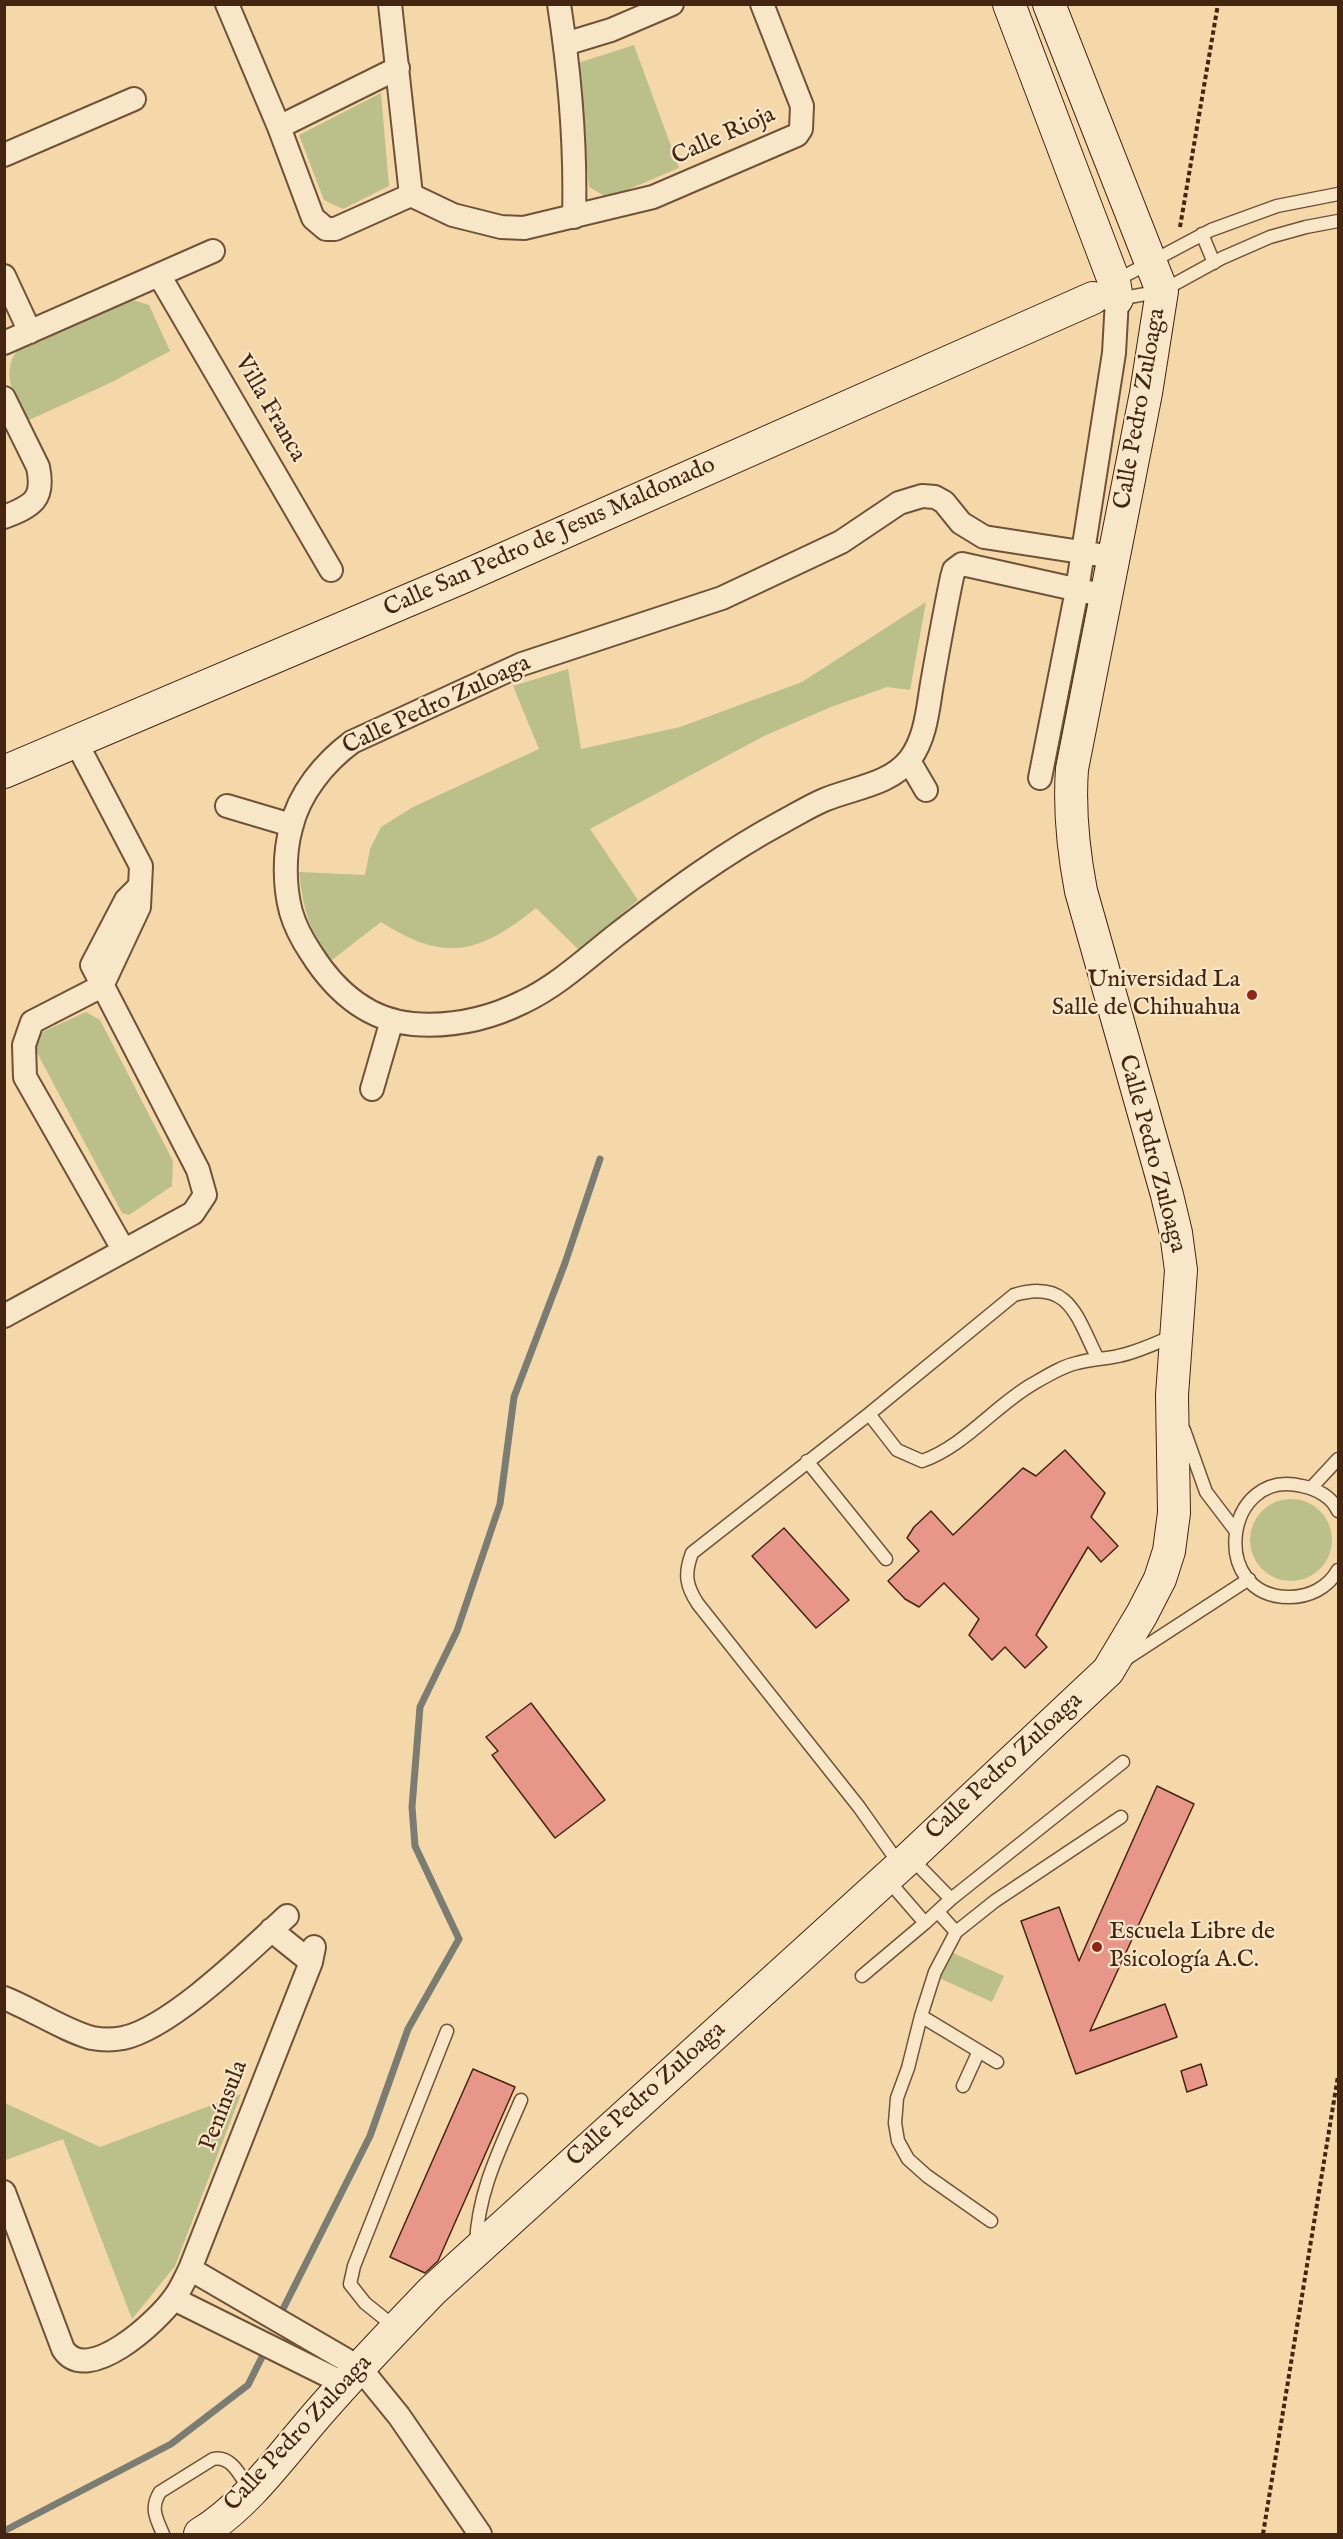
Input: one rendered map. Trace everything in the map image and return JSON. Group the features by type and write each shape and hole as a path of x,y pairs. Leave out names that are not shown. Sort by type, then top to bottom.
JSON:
{"street":[{"path":"227,4 279,127 313,218 326,229 335,229 411,195 390,4"},
{"path":"559,4 565,44 576,168 574,217"},
{"path":"565,44 611,30 672,4"},
{"name":"Calle Rioja","path":"411,195 453,215 501,227 525,228 653,197 797,135 801,129 802,106 762,4"},
{"path":"1010,4 1108,293"},
{"path":"1049,4 1164,267"},
{"path":"279,127 398,68"},
{"path":"4,155 134,99"},
{"path":"4,343 213,251"},
{"name":"Calle Pedro Zuloaga","path":"1040,778 1091,593 1113,557 1159,318 1164,267"},
{"name":"Villa Franca","path":"159,274 331,570"},
{"path":"4,276 30,332"},
{"name":"Calle Pedro Zuloaga","path":"200,2535 211,2528 250,2492 396,2328 476,2250 899,1867 1108,1671 1160,1579 1169,1551 1174,1513 1172,1395 1181,1270 1176,1233 1081,891 1070,826 1072,769 1091,593 1082,552 1114,353 1108,293"},
{"name":"Calle San Pedro de Jesus Maldonado","path":"4,772 463,577 1108,293"},
{"path":"4,399 38,467 40,478 40,492 34,502 28,508 4,518"},
{"name":"Calle Pedro Zuloaga","path":"1091,593 962,564 958,566 951,577 924,730 909,761 894,773 874,783 826,799 750,839 676,890 559,980 526,1001 491,1017 466,1022 414,1024 376,1016 347,998 324,974 303,941 291,912 287,877 287,848 291,825 315,779 331,757 352,742 522,664 722,598 841,542 899,503 922,496 935,497 944,502 968,530 984,537 1113,557"},
{"path":"4,1316 123,1249 193,1213 205,1195 198,1170 92,965 126,900 140,886 141,866 76,742"},
{"path":"909,761 926,790"},
{"path":"227,806 291,825"},
{"path":"102,986 32,1022 24,1045 25,1077 123,1249"},
{"path":"372,1089 392,1020"},
{"name":"Península","path":"4,1998 89,2037 108,2040 125,2038 152,2027 180,2008 279,1923 312,1955 190,2270 174,2299 141,2330 109,2354 98,2359 81,2361 67,2355 4,2192"},
{"path":"190,2270 270,2316 352,2376 399,2416 480,2535"},
{"path":"174,2299 258,2340 352,2376"},
{"path":"258,2340 270,2316"}],"lane":[{"path":"1108,293 1164,267 1202,234 1277,206 1338,194"},
{"path":"1108,293 1164,267 1214,263 1270,237 1306,227 1338,222"},
{"path":"1202,234 1214,263"},
{"path":"925,1923 899,1867 859,1807 688,1590 685,1576 692,1553 869,1414 1014,1295 1033,1289 1045,1290 1064,1299 1071,1307 1098,1359"},
{"path":"869,1414 897,1450 922,1461 931,1458 966,1434 1004,1402 1032,1384 1074,1363 1117,1357 1176,1335"},
{"path":"1172,1395 1206,1492 1235,1530"},
{"path":"1311,1488 1338,1459"},
{"path":"807,1461 886,1559"},
{"path":"1338,1507 1325,1495 1311,1488 1287,1485 1264,1491 1251,1501 1241,1514 1235,1530 1236,1556 1249,1579 1264,1591 1282,1597 1301,1597 1319,1590 1334,1578 1338,1570"},
{"name":"Calle Pedro Zuloaga","path":"1108,1671 1249,1579"},
{"path":"862,1976 951,1899 1123,1762"},
{"path":"991,2221 927,2176 908,2159 898,2141 895,2123 897,2098 908,2068 935,1972 956,1932 995,1901 1121,1817"},
{"path":"899,1867 951,1899"},
{"path":"938,1912 956,1932"},
{"path":"921,2016 997,2062"},
{"path":"396,2328 365,2303 350,2284 354,2266 447,2031"},
{"path":"963,2086 978,2052"},
{"path":"476,2250 480,2202 521,2100"},
{"path":"163,2535 153,2510 154,2500 160,2492 213,2459 221,2457 228,2461 250,2492"}],"path":[{"path":"1164,267 1218,4"},
{"path":"1263,2535 1338,2076"}],"green space":[{"path":"634,45 679,168 608,198 589,187 578,63"},
{"path":"381,93 389,186 343,209 324,200 299,135"},
{"path":"133,300 149,305 170,351 110,383 27,421 11,385 10,368 17,351"},
{"path":"926,602 910,690 887,687 831,707 764,736 590,829 638,900 580,951 536,908 497,935 461,948 443,948 424,944 381,922 332,960 318,940 308,919 299,872 365,875 370,849 381,827 413,807 539,749 513,686 568,669 581,749 680,727 802,682"},
{"path":"86,1012 100,1020 173,1161 172,1186 129,1215 122,1213 34,1047 40,1033"},
{"path":"1291,1499 1307,1502 1320,1511 1329,1524 1332,1540 1329,1556 1320,1569 1307,1578 1291,1581 1275,1578 1262,1569 1253,1556 1250,1540 1253,1524 1262,1511 1275,1502"},
{"path":"951,1952 1004,1976 992,2002 939,1978"},
{"path":"241,2094 175,2266 132,2319 63,2139 6,2160 5,2103 100,2147"}],"building":[{"path":"1065,1450 1105,1493 1091,1517 1118,1546 1101,1562 1088,1547 1036,1635 1047,1647 1025,1668 1005,1647 992,1660 969,1635 979,1619 944,1583 919,1607 905,1599 888,1581 919,1551 907,1538 914,1527 931,1511 953,1535 1023,1468 1036,1476"},
{"path":"784,1528 849,1600 816,1628 752,1556"},
{"path":"531,1703 605,1800 555,1838 492,1755 498,1751 486,1737"},
{"path":"1157,1786 1194,1804 1090,2031 1165,2004 1177,2037 1076,2074 1021,1921 1059,1907 1079,1961"},
{"path":"1201,2064 1207,2085 1187,2092 1181,2071"},
{"path":"473,2069 515,2087 438,2261 425,2273 390,2257"}],"waterway":[{"path":"283,2309 370,2136 408,2029 459,1939 415,1846 412,1807 420,1707 457,1631 500,1504 514,1397 565,1263 600,1159"},
{"path":"4,2531 171,2444 248,2385 263,2355"}],"place":[{"name":"Universidad La Salle de Chihuahua","path":"1252,995"},
{"name":"Escuela Libre de Psicología A.C.","path":"1097,1947"}]}
